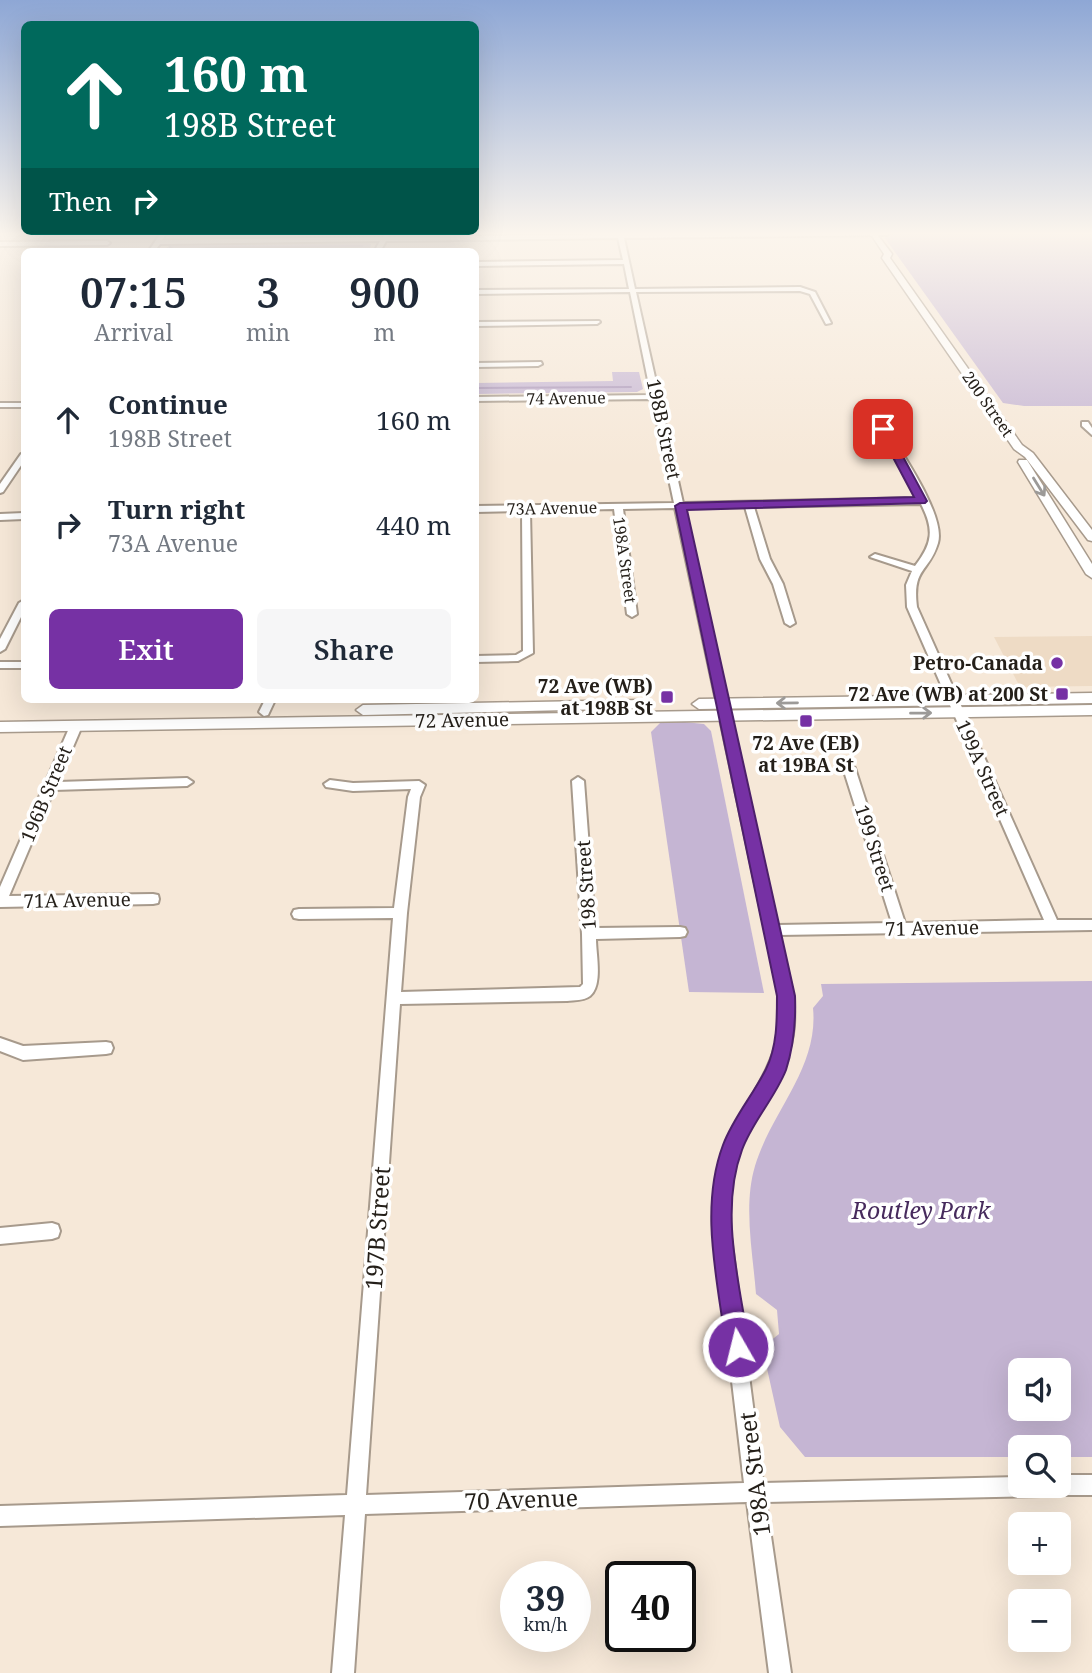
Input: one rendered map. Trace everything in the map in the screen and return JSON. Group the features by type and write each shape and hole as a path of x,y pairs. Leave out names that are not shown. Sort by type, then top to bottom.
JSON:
{"main road":[{"name":"200 Street","path":"924,311 1018,447 1030,455 1092,538"},
{"name":"200 Street","path":"1018,447 1019,455 1092,574"},
{"name":"72 Avenue","path":"956,707 1092,698"},
{"name":"72 Avenue","path":"0,716 190,713 267,706 724,709 956,707 1092,710"},
{"path":"172,724 194,720 255,718 267,706"},
{"name":"72 Avenue","path":"0,727 724,709"},
{"path":"76,726 93,720 151,719 190,713"}],"street":[{"name":"198B Street","path":"638,311 786,996"},
{"path":"822,311 828,323"},
{"path":"479,324 597,322"},
{"path":"479,365 538,364"},
{"name":"74 Avenue","path":"479,399 657,397"},
{"path":"0,405 21,405"},
{"path":"1088,424 1092,433"},
{"name":"199A Street","path":"883,429 932,517 935,534 932,548 915,569 909,589 912,607 1053,926"},
{"path":"0,490 21,461"},
{"name":"73A Avenue","path":"479,509 921,501"},
{"path":"749,504 765,559 778,584 790,623"},
{"name":"198A Street","path":"618,507 632,614"},
{"path":"479,659 513,659 527,655 526,508"},
{"path":"0,517 21,516"},
{"path":"875,557 915,569"},
{"path":"0,649 21,609"},
{"path":"0,665 21,665"},
{"name":"196B Street","path":"0,901 76,726"},
{"name":"199 Street","path":"849,768 900,928"},
{"name":"198 Street","path":"394,998 584,993 590,985 589,934 578,781"},
{"path":"49,786 187,782"},
{"path":"330,784 353,787 419,785"},
{"name":"197B Street","path":"343,1673 400,913 414,796 419,785"},
{"name":"71A Avenue","path":"0,901 153,899"},
{"path":"299,914 400,913"},
{"name":"71 Avenue","path":"772,930 1092,925"},
{"path":"589,934 680,932"},
{"name":"198A Street","path":"780,1673 723,1237 722,1205 726,1171 733,1145 768,1086 783,1049 787,1027 786,996"},
{"path":"0,1044 23,1053 106,1048"},
{"path":"0,1236 52,1231"},
{"path":"1071,1485 1092,1485"},
{"name":"70 Avenue","path":"0,1516 356,1503 1008,1487"}],"shaded area":[{"path":"1092,636 1092,686 1020,687 994,637"}],"green space":[{"path":"937,311 1092,311 1092,406 1024,406 1003,403"},
{"path":"612,372 639,372 643,389 637,392 479,394 479,383 613,381"},
{"path":"660,723 704,724 711,731 764,993 689,992 651,732"},
{"name":"Routley Park","path":"1092,981 1092,1457 1071,1457 1071,1435 1008,1435 1008,1457 805,1457 780,1427 764,1355 769,1342 779,1334 777,1310 756,1294 750,1230 751,1181 762,1146 802,1070 813,1030 813,1008 823,996 821,984"}],"waterway":[{"path":"479,388 631,387"}],"place":[{"name":"Petro-Canada","path":"1057,663"},
{"name":"72 Ave (WB) at 200 St","path":"1062,694"},
{"name":"72 Ave (WB) at 198B St","path":"667,697"},
{"name":"72 Ave (EB) at 19BA St","path":"806,721"}],"route":[{"path":"738,1347 723,1237 722,1205 726,1171 733,1145 768,1086 783,1049 787,1027 786,996 680,506 921,501 883,429"}]}
